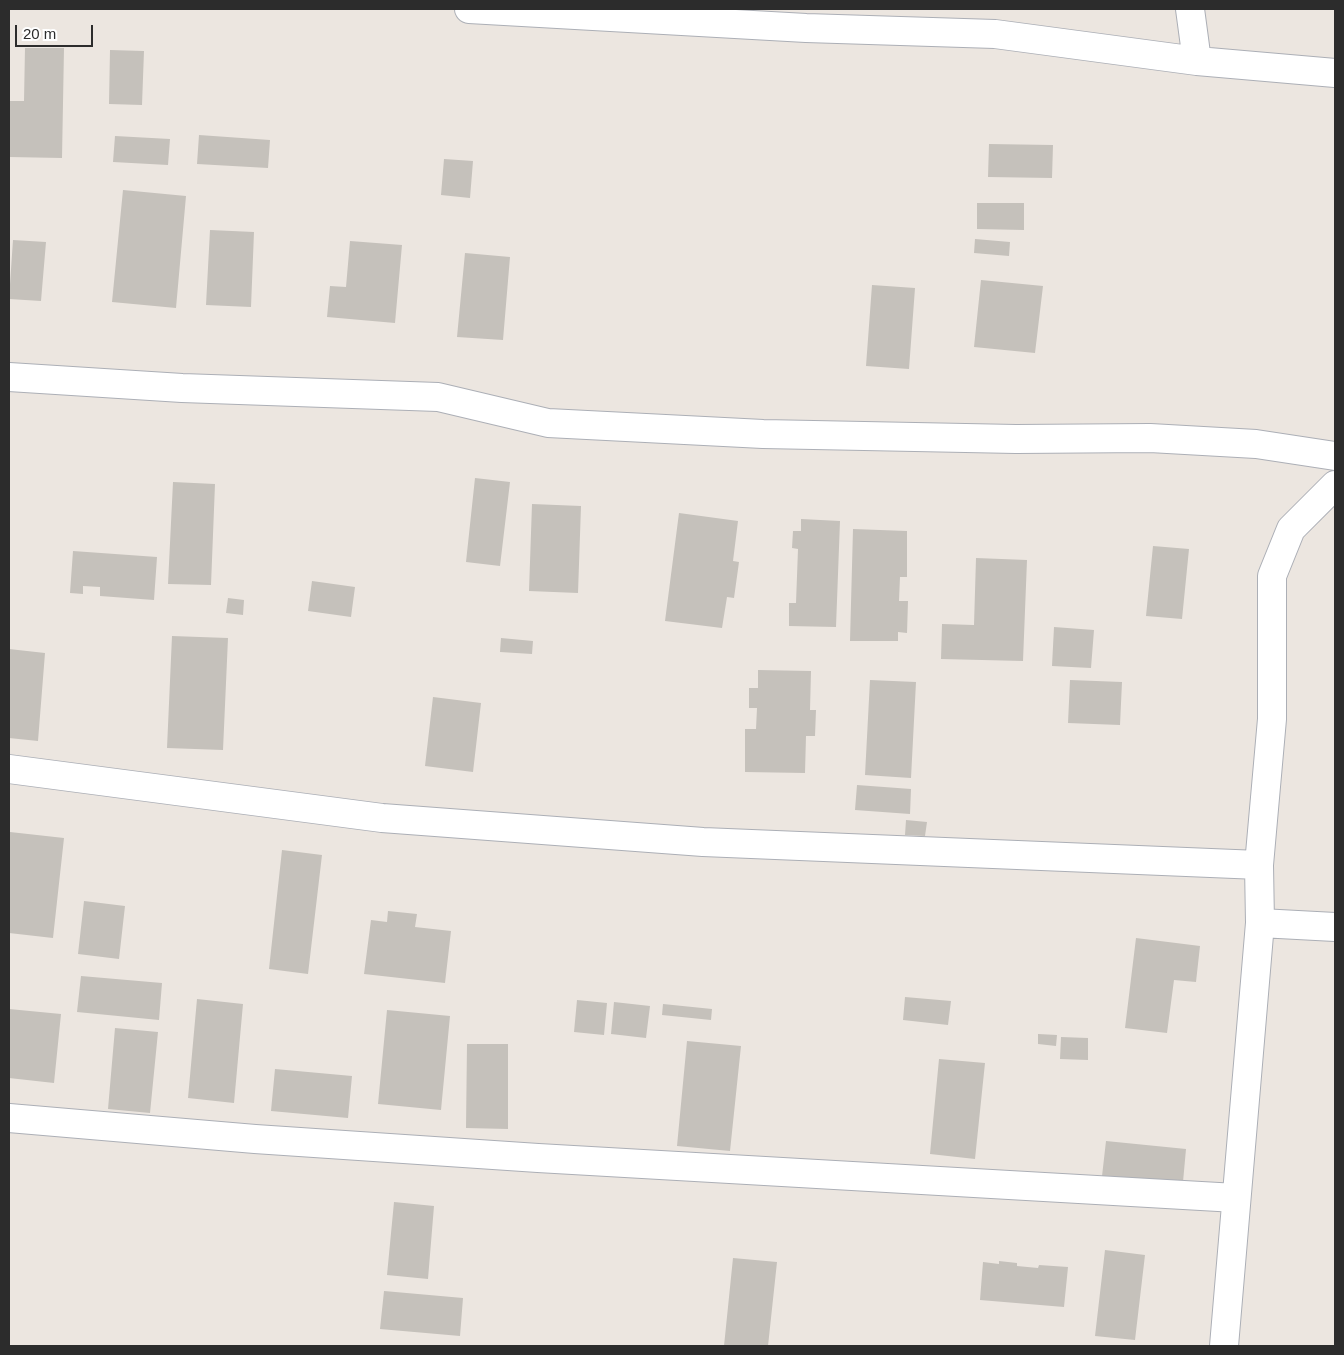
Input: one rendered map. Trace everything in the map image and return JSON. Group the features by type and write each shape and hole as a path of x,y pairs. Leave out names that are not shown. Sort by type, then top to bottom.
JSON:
{"street":[{"path":"469,9 806,28 995,34 1197,61 1335,73"},
{"path":"1190,9 1197,61"},
{"path":"9,377 182,388 438,397 548,423 772,434 1016,439 1150,438 1256,444 1335,456"},
{"path":"1224,1346 1260,923 1259,865 1272,719 1272,576 1291,529 1335,485"},
{"path":"9,769 382,818 703,842 1259,865"},
{"path":"1260,923 1335,927"},
{"path":"9,1118 255,1140 1236,1198"}],"building":[{"path":"25,48 64,48 62,158 9,157 10,101 24,101"},
{"path":"110,50 144,51 142,105 109,104"},
{"path":"199,135 270,140 268,168 197,164"},
{"path":"115,136 170,139 168,165 113,162"},
{"path":"989,144 1053,145 1052,178 988,177"},
{"path":"444,159 473,161 470,198 441,195"},
{"path":"123,190 186,196 176,308 112,302"},
{"path":"977,203 1024,203 1024,230 977,229"},
{"path":"210,230 254,232 251,307 206,305"},
{"path":"975,239 1010,242 1009,256 974,253"},
{"path":"13,240 46,242 41,301 9,299"},
{"path":"350,241 402,245 395,323 327,317 330,286 346,287"},
{"path":"465,253 510,257 503,340 457,337"},
{"path":"981,280 1043,286 1035,353 974,347"},
{"path":"872,285 915,288 909,369 866,366"},
{"path":"475,478 510,482 500,566 466,562"},
{"path":"173,482 215,484 211,585 168,584"},
{"path":"532,504 581,506 578,593 529,591"},
{"path":"679,513 738,521 733,561 739,562 734,598 727,597 722,628 665,621"},
{"path":"801,519 840,521 836,627 789,626 789,603 796,603 798,549 792,548 793,531 801,531"},
{"path":"853,529 907,531 907,577 900,577 899,601 908,601 907,633 898,632 898,641 850,641"},
{"path":"1153,546 1189,549 1182,619 1146,616"},
{"path":"73,551 157,557 154,600 100,596 100,587 83,586 83,594 70,593"},
{"path":"976,558 1027,560 1023,661 941,659 942,624 974,625"},
{"path":"312,581 355,587 351,617 308,611"},
{"path":"228,598 244,600 243,615 226,613"},
{"path":"1054,627 1094,630 1091,668 1052,666"},
{"path":"172,636 228,638 223,750 167,748"},
{"path":"501,638 533,641 532,654 500,652"},
{"path":"9,649 45,653 38,741 9,738"},
{"path":"758,670 811,671 810,710 816,710 815,736 806,736 805,773 745,772 745,729 756,729 757,708 749,708 749,688 758,688"},
{"path":"870,680 916,682 911,778 865,775"},
{"path":"1070,680 1122,682 1120,725 1068,723"},
{"path":"433,697 481,703 473,772 425,766"},
{"path":"857,785 911,789 910,814 855,810"},
{"path":"906,820 927,822 925,836 905,835"},
{"path":"10,832 64,838 53,938 9,933"},
{"path":"282,850 322,855 308,974 269,969"},
{"path":"84,901 125,906 119,959 78,954"},
{"path":"388,911 417,914 415,927 451,931 445,983 364,974 371,920 387,922"},
{"path":"1136,938 1200,946 1196,982 1174,980 1167,1033 1125,1028"},
{"path":"81,976 162,983 159,1020 77,1012"},
{"path":"905,997 951,1001 948,1025 903,1020"},
{"path":"197,999 243,1004 234,1103 188,1098"},
{"path":"577,1000 607,1003 604,1035 574,1032"},
{"path":"614,1002 650,1006 646,1038 611,1034"},
{"path":"663,1004 712,1009 711,1020 662,1015"},
{"path":"9,1009 61,1014 54,1083 9,1078"},
{"path":"387,1010 450,1016 441,1110 378,1104"},
{"path":"115,1028 158,1032 150,1113 108,1109"},
{"path":"1038,1034 1057,1035 1056,1046 1038,1044"},
{"path":"1061,1037 1088,1038 1088,1060 1060,1059"},
{"path":"687,1041 741,1046 730,1151 677,1146"},
{"path":"467,1044 508,1044 508,1129 466,1128"},
{"path":"939,1059 985,1063 975,1159 930,1154"},
{"path":"275,1069 352,1076 348,1118 271,1111"},
{"path":"1106,1141 1186,1149 1182,1193 1101,1185"},
{"path":"394,1202 434,1206 428,1279 387,1275"},
{"path":"1105,1250 1145,1255 1135,1340 1095,1336"},
{"path":"733,1258 777,1262 768,1346 724,1346"},
{"path":"999,1261 1017,1263 1017,1266 1038,1268 1039,1265 1068,1267 1064,1307 980,1300 983,1262 999,1264"},
{"path":"384,1291 463,1298 460,1336 380,1329"}]}
